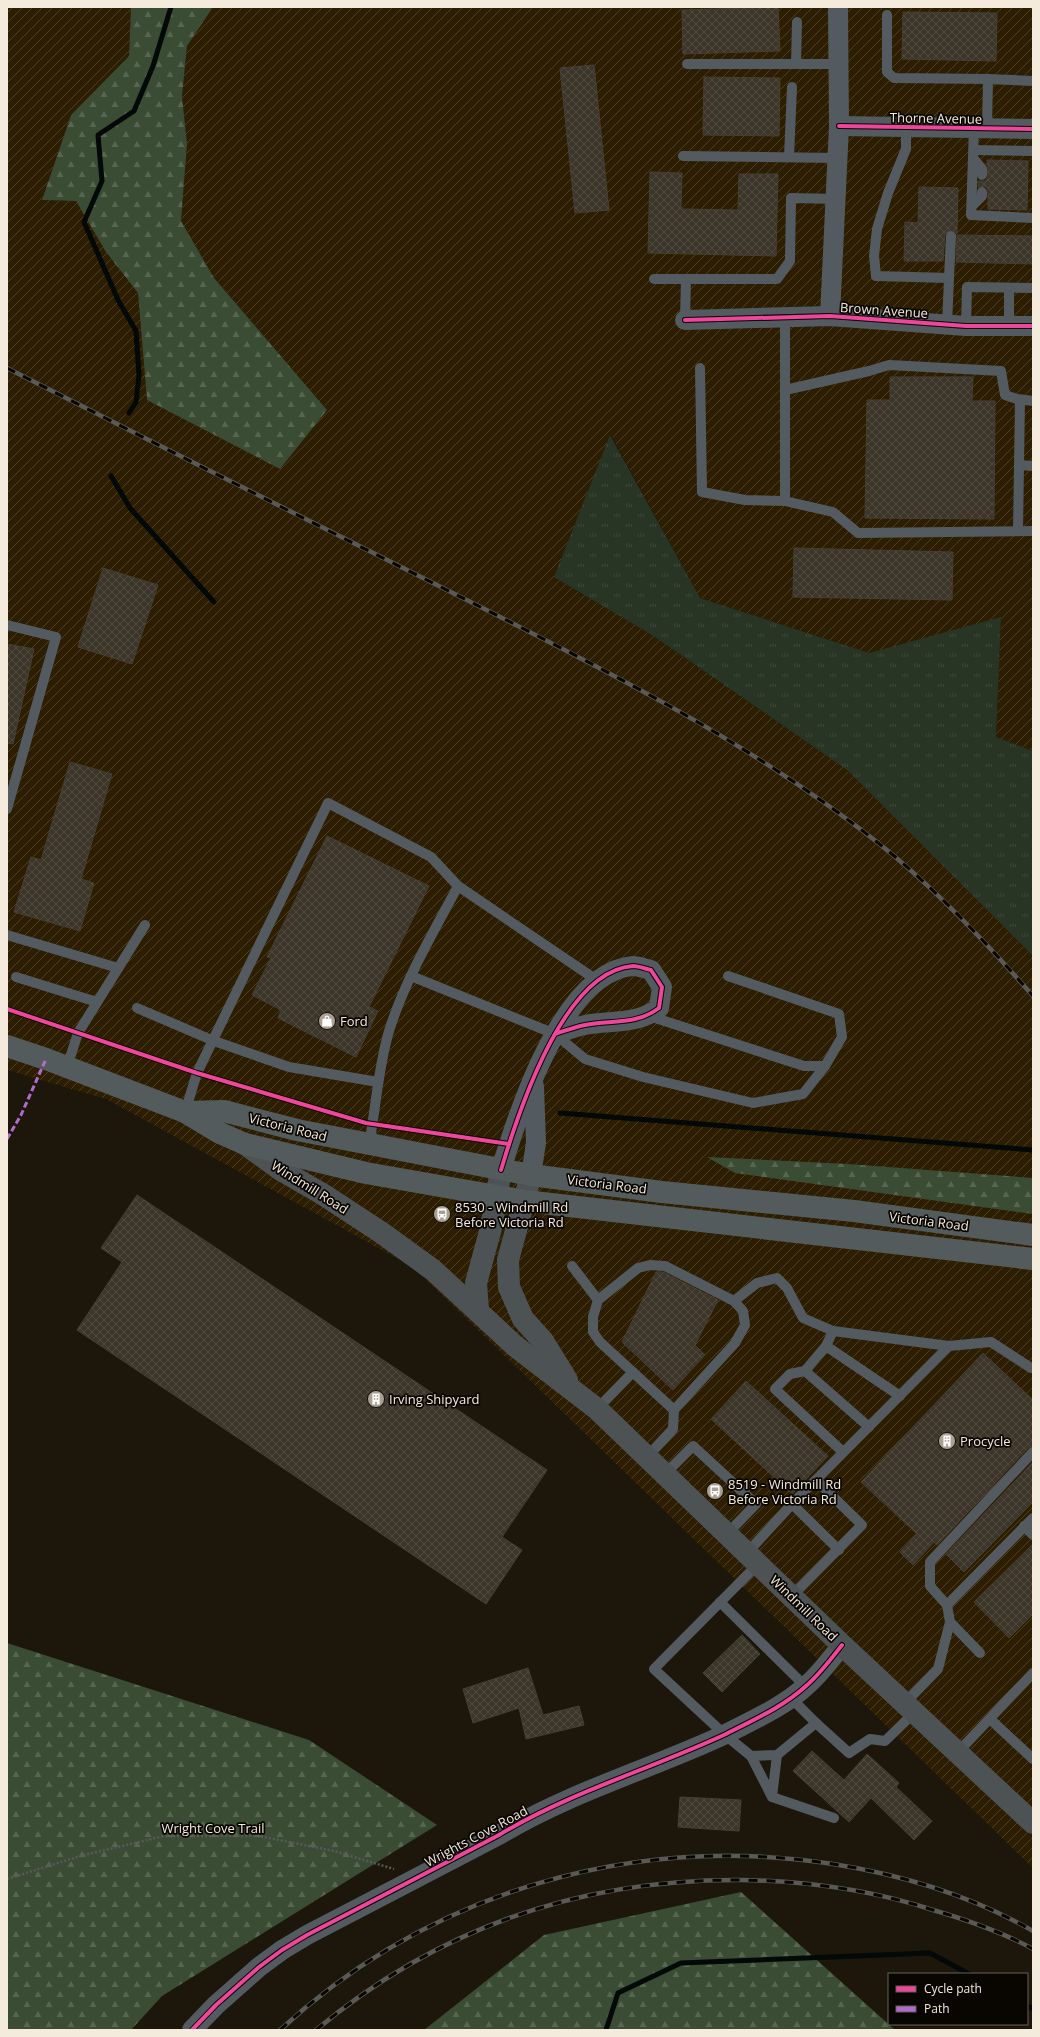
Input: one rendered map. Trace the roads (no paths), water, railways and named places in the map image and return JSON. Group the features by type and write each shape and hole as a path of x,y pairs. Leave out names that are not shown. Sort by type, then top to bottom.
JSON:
{"main road":[{"name":"Windmill Road","path":"7,1046 185,1112 220,1133 245,1144 281,1170 324,1194 433,1270 478,1310 515,1346 574,1393 597,1409 842,1645 1033,1823"},
{"name":"Victoria Road","path":"185,1112 224,1111 297,1130 531,1175 662,1192 854,1211 1033,1235"},
{"name":"Victoria Road","path":"245,1144 366,1173 496,1197 1033,1259"},
{"path":"478,1310 476,1283 491,1228 501,1170"},
{"name":"Windmill Road","path":"531,1175 508,1260 509,1287 523,1319 543,1341 574,1393"}],"street":[{"path":"830,316 839,126 838,7"},
{"name":"Thorne Avenue","path":"839,126 1033,129"},
{"name":"Brown Avenue","path":"685,320 830,316 956,326 1033,326"},
{"path":"501,1170 533,1078 555,1034 572,1006 590,986 616,969 635,966 651,970 662,987 659,1008 649,1016 614,1023 585,1025 555,1034"},
{"path":"531,1175 536,1143 533,1078"},
{"name":"Wrights Cove Road","path":"192,2030 216,2005 259,1967 282,1950 307,1935 420,1877 522,1822 724,1734 766,1714 798,1692 818,1675 842,1645"}],"lane":[{"path":"886,15 887,72 894,78 1033,81"},
{"path":"796,64 797,22"},
{"path":"687,64 838,64"},
{"path":"988,79 981,128 973,154 972,215 1033,218"},
{"path":"789,157 792,87"},
{"path":"906,127 906,149 888,192 877,229 874,256 876,276 949,278"},
{"path":"973,154 1033,151"},
{"path":"973,154 982,169 982,175"},
{"path":"683,156 837,158"},
{"path":"972,206 982,196 982,192"},
{"path":"654,279 777,279 790,261 791,198 836,199"},
{"path":"951,236 949,278 956,326"},
{"path":"685,320 686,279"},
{"path":"956,326 968,287 1033,288"},
{"path":"1009,288 1009,326"},
{"path":"784,501 785,317"},
{"path":"785,390 869,371 889,364 1001,371 1006,395 1020,400 1033,401"},
{"path":"700,368 702,492 745,500 784,501 833,512 858,533 1033,531"},
{"path":"1018,531 1020,400"},
{"path":"1019,465 1033,466"},
{"path":"7,625 56,637 7,809"},
{"path":"185,1112 197,1073 214,1041 328,804 431,857 458,886 598,981"},
{"path":"369,1145 378,1082 389,1032 404,990 458,886"},
{"path":"67,1067 78,1033 145,924"},
{"path":"7,935 118,968"},
{"path":"411,976 555,1034 586,1059 643,1077 753,1103 803,1094 825,1066 842,1037 838,1014 728,976"},
{"path":"16,977 97,1002"},
{"path":"137,1008 214,1041 289,1067 378,1082"},
{"path":"649,1016 804,1066 825,1066"},
{"path":"647,1457 673,1428 674,1410 735,1343 745,1325 743,1311 734,1301 665,1266 650,1265 638,1268 598,1300 593,1317 593,1332 600,1342 674,1410"},
{"path":"572,1266 598,1300"},
{"path":"734,1301 757,1283 776,1278 787,1288 803,1318 833,1331 949,1346 991,1342 1032,1368"},
{"path":"833,1331 826,1346 805,1371 790,1374 775,1389 843,1452"},
{"path":"826,1346 900,1396"},
{"path":"834,1818 772,1797 751,1756 724,1734 654,1668 720,1602 792,1504 949,1346"},
{"path":"805,1371 869,1427"},
{"path":"597,1409 633,1372"},
{"path":"665,1474 694,1446 756,1504 727,1534"},
{"path":"720,1602 798,1692 816,1723 849,1753 870,1739 885,1741 938,1669 950,1622 947,1605 930,1586 930,1562 1033,1452"},
{"path":"792,1596 862,1525 816,1480"},
{"path":"792,1504 839,1550"},
{"path":"947,1605 1033,1518"},
{"path":"1024,1526 1033,1535"},
{"path":"950,1622 980,1653"},
{"path":"958,1752 1033,1673"},
{"path":"990,1719 1033,1759"},
{"path":"751,1756 777,1755 816,1723"},
{"path":"772,1797 777,1755"}],"waterway":[{"path":"129,413 136,402 139,375 136,331 118,300 84,222 102,181 98,135 134,111 153,66 171,7"},
{"path":"111,476 130,508 214,602"},
{"path":"560,1113 1033,1150"},
{"path":"606,2030 618,1993 681,1963 930,1953 967,1973"},
{"path":"1028,2006 1033,2009"}],"railway":[{"path":"7,368 547,640 717,733 772,767 825,803 898,859 958,915 1033,996"},
{"path":"280,2030 339,1982 401,1941 468,1909 537,1884 609,1867 683,1857 758,1857 833,1864 885,1874 936,1888 961,1897 986,1907 1033,1931"},
{"path":"316,2030 363,1994 412,1963 462,1937 515,1916 569,1900 625,1889 682,1882 741,1880 790,1882 862,1892 910,1903 959,1918 997,1932 1033,1949"}],"place":[{"name":"Ford","path":"327,1021"},
{"name":"8530 - Windmill Rd Before Victoria Rd","path":"442,1214"},
{"name":"Irving Shipyard","path":"376,1399"},
{"name":"Procycle","path":"947,1441"},
{"name":"8519 - Windmill Rd Before Victoria Rd","path":"715,1491"}]}
